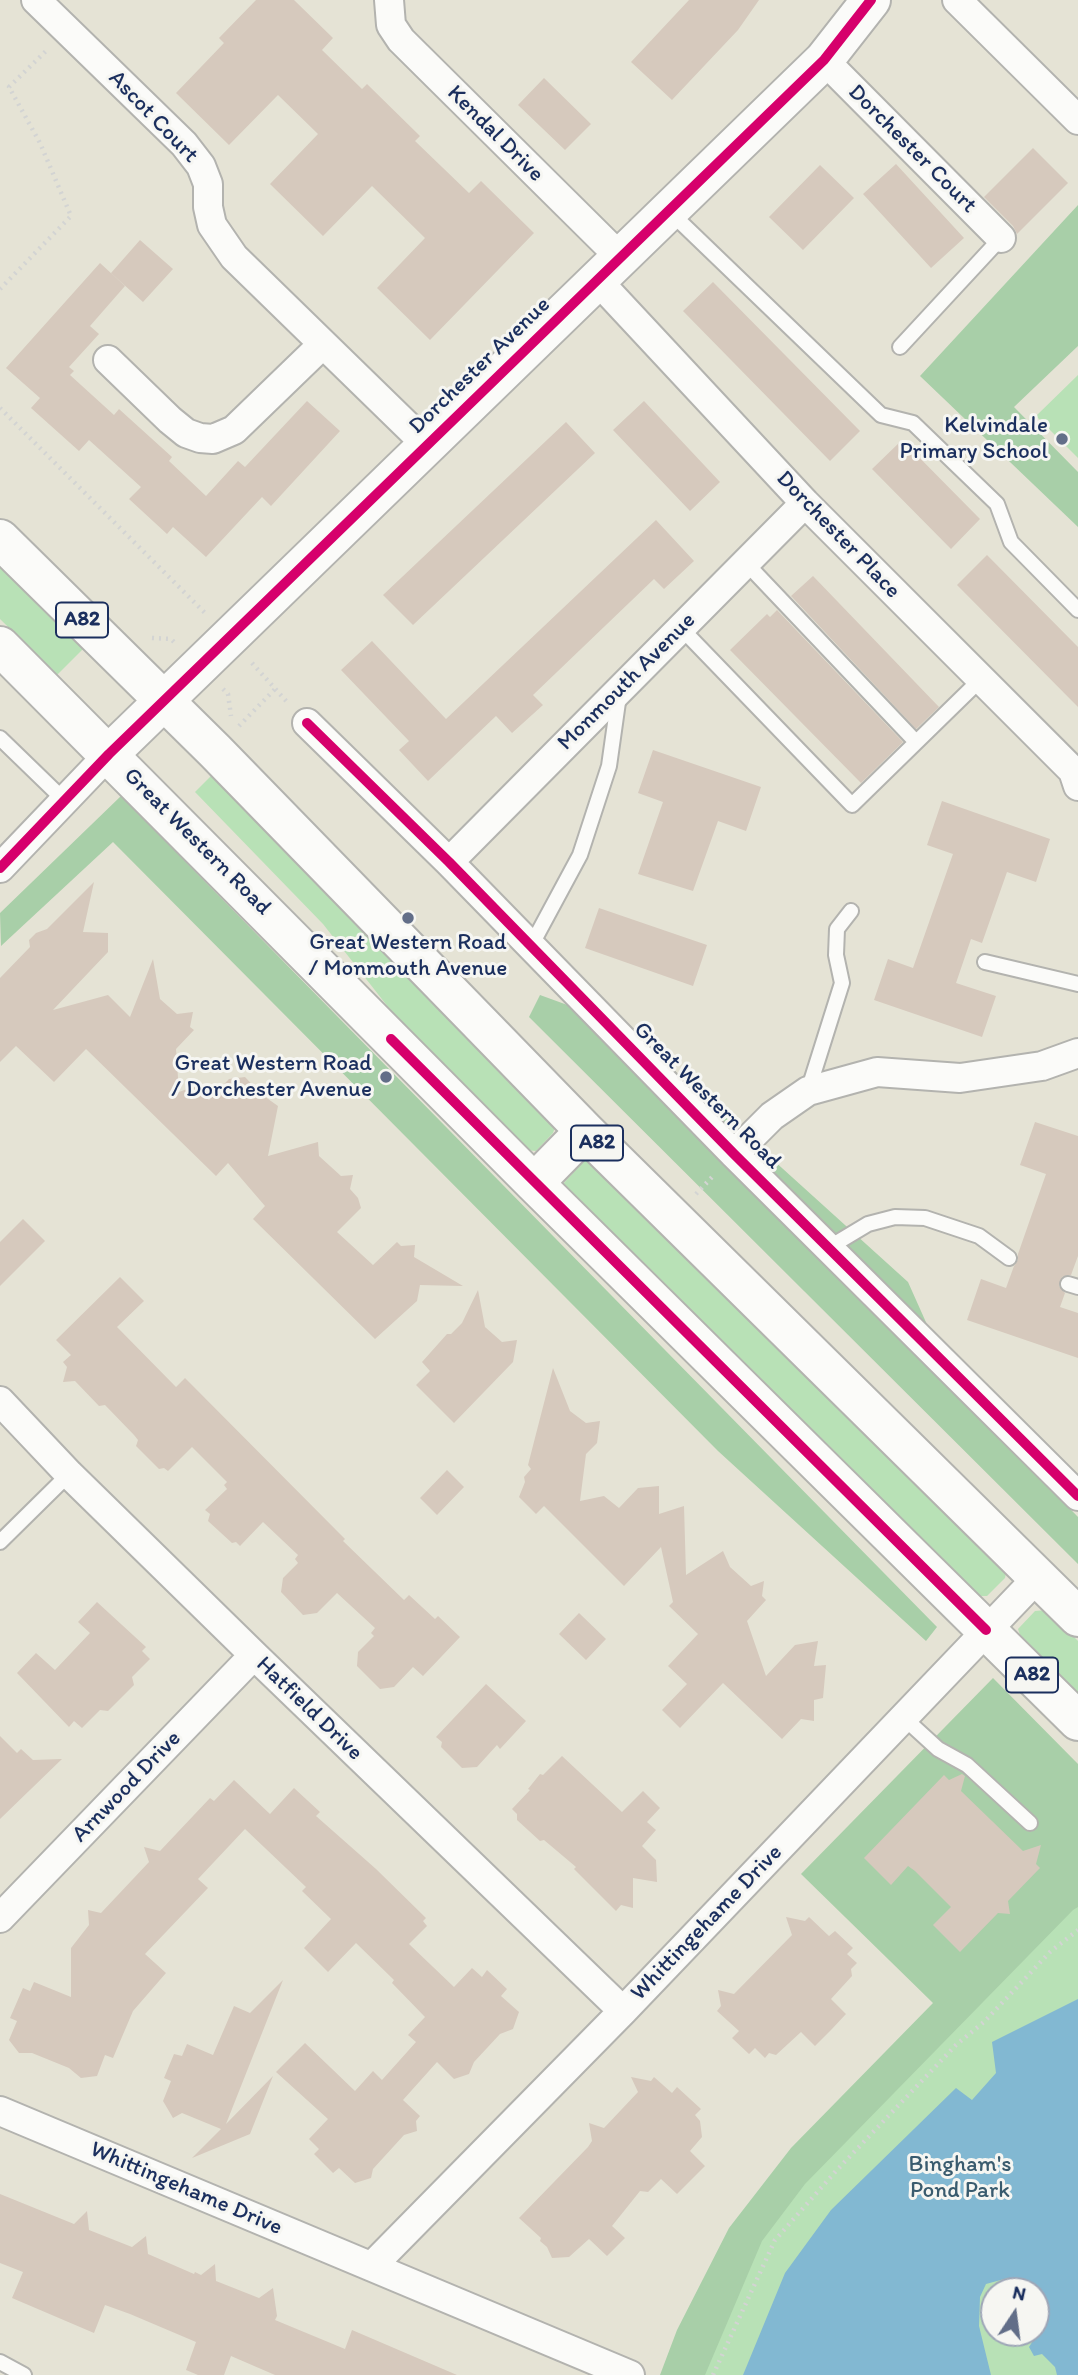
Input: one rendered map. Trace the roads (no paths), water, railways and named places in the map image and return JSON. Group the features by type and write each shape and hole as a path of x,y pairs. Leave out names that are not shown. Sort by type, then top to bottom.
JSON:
{"main road":[{"name":"Dorchester Avenue","path":"109,754 824,60 871,0"},
{"name":"A82","path":"0,539 215,751 585,1131 1078,1617"},
{"name":"Great Western Road","path":"0,646 534,1182 1078,1721"},
{"path":"534,1182 585,1131"}],"street":[{"name":"Ascot Court","path":"36,0 184,144 201,166 208,184 208,207 212,225 234,257 428,445"},
{"name":"Kendal Drive","path":"388,0 391,25 401,40 609,270"},
{"path":"957,0 1078,120"},
{"name":"Dorchester Court","path":"824,60 1001,238"},
{"name":"Dorchester Place","path":"609,270 806,503 1073,771 1078,786"},
{"path":"108,360 170,421 186,433 214,439 234,430 323,344"},
{"name":"Monmouth Avenue","path":"449,862 806,503"},
{"name":"Great Western Road","path":"307,723 449,862 734,1154 1078,1496"},
{"path":"0,868 109,754"},
{"path":"734,1154 772,1116 808,1091 877,1072 960,1078 1042,1066 1078,1053"},
{"name":"Hatfield Drive","path":"0,1401 69,1474 623,2011"},
{"name":"Whittingehame Drive","path":"372,2266 623,2011 1038,1577"},
{"name":"Arnwood Drive","path":"0,1918 254,1655"},
{"name":"Whittingehame Drive","path":"0,2111 630,2375"}],"lane":[{"path":"668,210 881,415 913,423 997,504 1011,542 1078,610"},
{"path":"900,347 1001,238"},
{"path":"746,563 916,742"},
{"path":"681,628 852,805 981,679"},
{"path":"531,946 580,855 609,766 620,690"},
{"path":"0,738 64,800"},
{"path":"808,1091 842,983 836,955 837,929 851,911"},
{"path":"985,962 1078,984"},
{"path":"828,1248 868,1224 895,1217 925,1218 979,1236 1009,1258"},
{"path":"0,1542 69,1474"},
{"path":"903,1717 938,1749 967,1765 1030,1823"},
{"path":"0,2362 24,2375"}],"water":[{"name":"Bingham's Pond Park","path":"1078,1999 1078,2375 1057,2375 1055,2367 1042,2354 1034,2356 1029,2347 1050,2347 1050,2277 980,2277 980,2347 984,2347 991,2375 743,2375 785,2273 831,2210 956,2088 972,2100 996,2073 992,2042"}],"place":[{"name":"Kelvindale Primary School","path":"1062,439"},
{"name":"Great Western Road / Monmouth Avenue","path":"408,918"},
{"name":"Great Western Road / Dorchester Avenue","path":"386,1077"}]}
